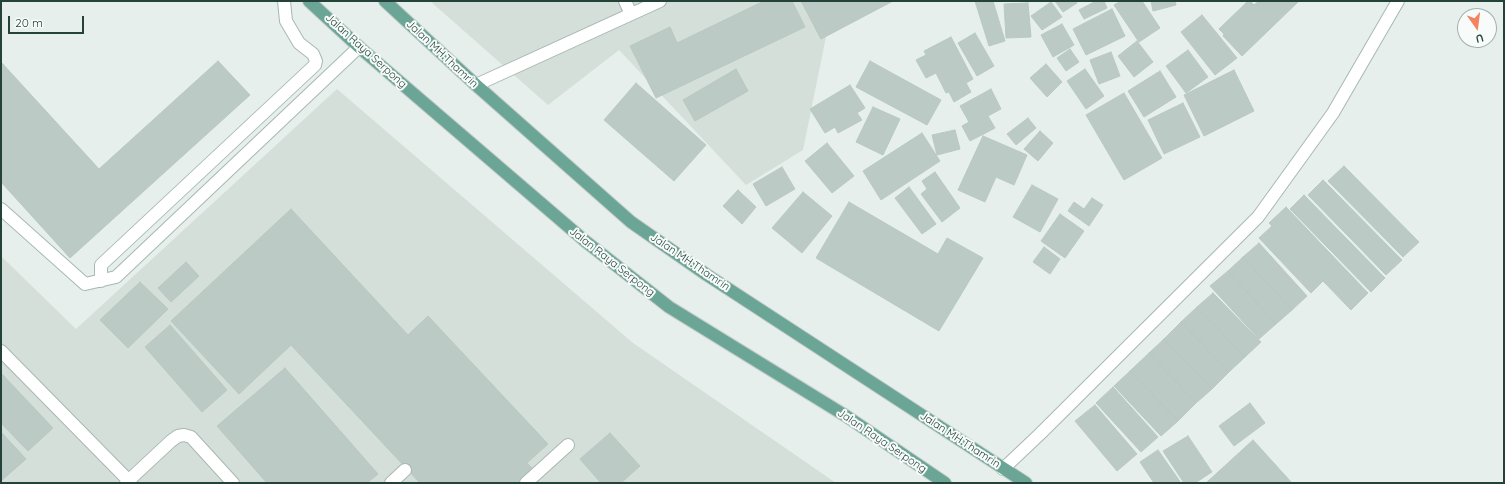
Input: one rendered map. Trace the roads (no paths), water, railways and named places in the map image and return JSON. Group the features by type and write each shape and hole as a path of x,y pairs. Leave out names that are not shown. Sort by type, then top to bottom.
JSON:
{"main road":[{"name":"Jalan Raya Serpong","path":"309,1 359,47 584,241 669,306 846,416 944,483"},
{"name":"Jalan MH.Thamrin","path":"385,1 476,85 632,222 707,275 1026,483"}],"lane":[{"path":"101,281 101,265 316,65 316,60 313,54 299,43 286,21 284,1"},
{"path":"625,1 631,14"},
{"path":"476,85 660,1"},
{"path":"1003,469 1258,217 1333,113 1398,1"},
{"path":"1,209 85,284 116,277 359,47"},
{"path":"262,115 275,127"},
{"path":"1,351 128,482 171,441 178,436 184,435 191,438 233,483"},
{"path":"526,483 568,445"},
{"path":"391,483 405,470"}]}
